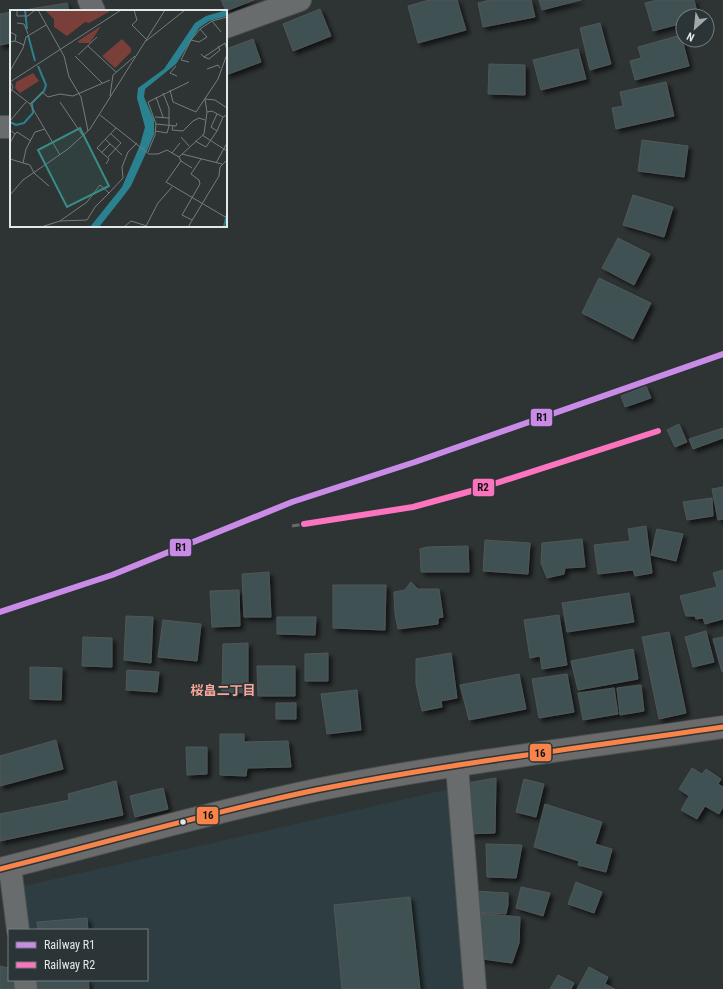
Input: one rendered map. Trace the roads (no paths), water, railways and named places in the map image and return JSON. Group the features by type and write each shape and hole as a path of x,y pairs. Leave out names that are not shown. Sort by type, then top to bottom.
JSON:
{"main road":[{"path":"5,868 222,811 318,790 457,766 723,727"}],"street":[{"path":"89,0 94,10"},
{"path":"227,27 300,0"},
{"path":"457,766 475,989"},
{"path":"5,868 18,929"}],"railway":[{"path":"292,526 413,507 475,490 658,431"}],"rail line":[{"name":"R1","path":"0,612 112,575 292,502 415,462 723,354"},
{"name":"R2","path":"304,524 413,507 475,490 658,431"}],"district":[{"name":"桜畠二丁目","path":"223,690"}]}
